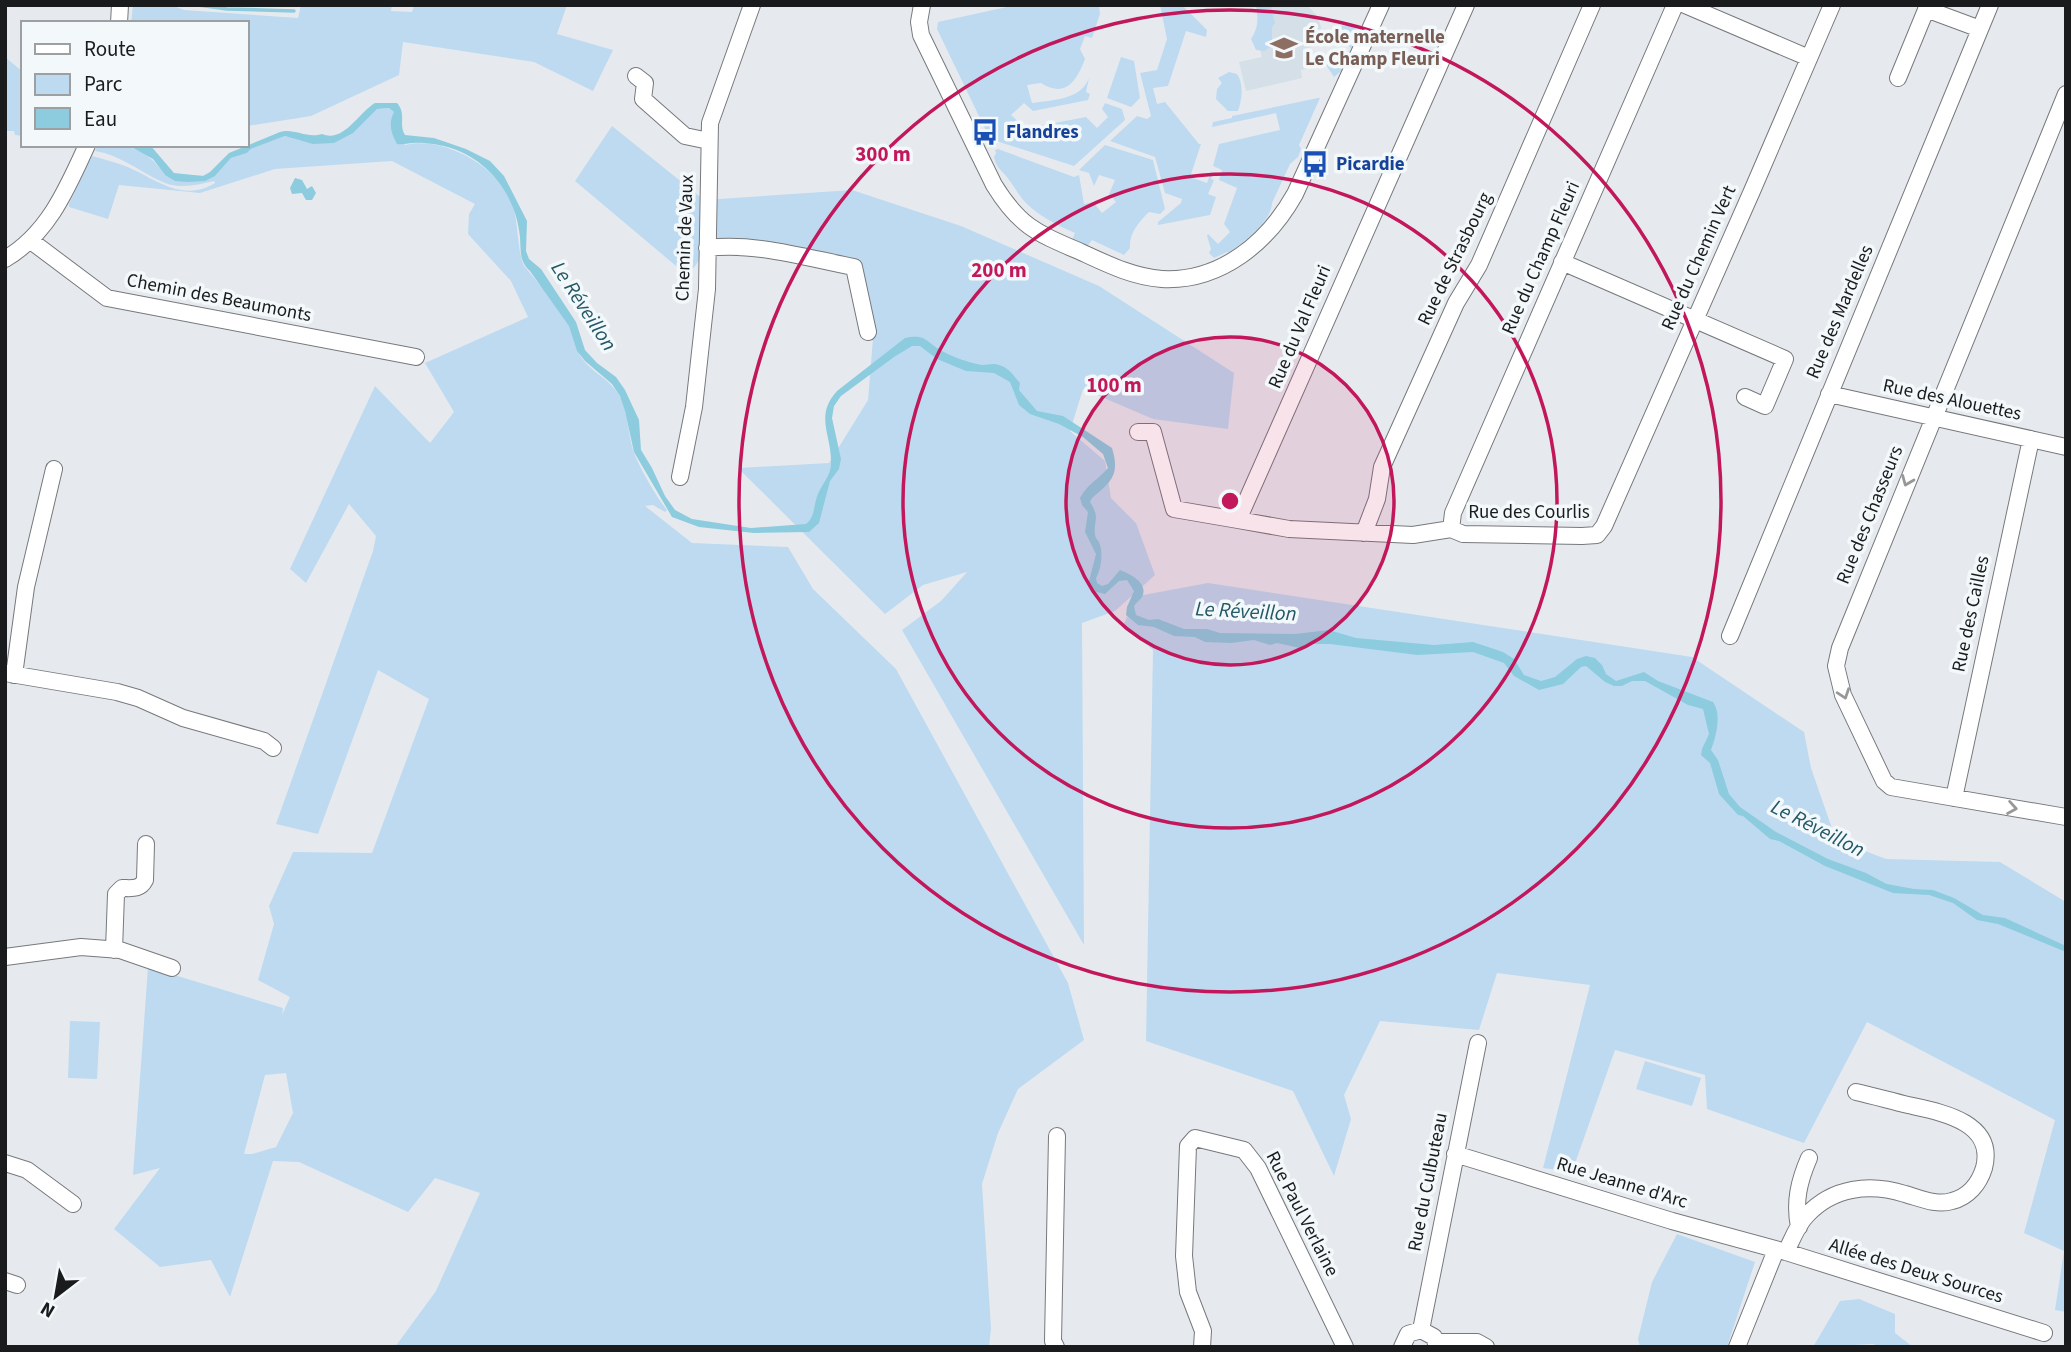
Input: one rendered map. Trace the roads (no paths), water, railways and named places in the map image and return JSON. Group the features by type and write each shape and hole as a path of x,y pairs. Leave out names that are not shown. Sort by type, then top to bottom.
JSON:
{"street":[{"name":"Chemin de Vaux","path":"680,477 694,407 707,289 709,122 752,5"},
{"path":"922,5 919,22 921,35 993,185 1008,208 1034,231 1114,267 1162,279 1210,271 1250,251 1283,215 1381,5"},
{"name":"Rue du Val Fleuri","path":"1238,520 1466,5"},
{"name":"Rue de Strasbourg","path":"1364,533 1377,499 1382,467 1456,303 1479,265 1592,5"},
{"name":"Rue du Champ Fleuri","path":"1451,529 1453,513 1675,5"},
{"path":"1685,5 1809,58"},
{"name":"Rue du Chemin Vert","path":"1604,526 1832,5"},
{"name":"Rue des Mardelles","path":"1730,636 1990,5"},
{"path":"1898,78 1927,7 1980,29"},
{"path":"636,76 645,83 643,99 651,107 685,136 709,141"},
{"name":"Rue des Chasseurs","path":"2066,94 1932,418 1840,648 1836,666 1843,695 1884,781 1891,787 2066,817"},
{"path":"5,259 31,242 62,199 86,147"},
{"name":"Chemin des Beaumonts","path":"31,242 107,298 416,358"},
{"path":"707,248 774,252 854,267 868,332"},
{"path":"1562,262 1785,359 1765,406 1745,397"},
{"name":"Rue des Alouettes","path":"1829,394 2066,447"},
{"path":"1138,432 1153,432 1174,509 1238,520"},
{"name":"Rue des Cailles","path":"1954,798 2031,439"},
{"path":"54,469 26,587 10,674 117,692 184,712 264,741 272,748"},
{"name":"Rue des Courlis","path":"1238,520 1289,529 1413,535 1451,529 1463,534 1582,536 1597,535 1604,526"},
{"path":"114,950 116,894 122,888 136,888 143,884 146,844"},
{"path":"5,957 81,947 114,950 172,968"},
{"name":"Rue du Culbuteau","path":"1421,1330 1478,1043"},
{"path":"1737,1347 1781,1251 1805,1216 1823,1200 1850,1189 1877,1188 1927,1201 1950,1202 1968,1193 1981,1174 1984,1166 1982,1144 1968,1124 1948,1114 1856,1092"},
{"path":"1056,1347 1053,1341 1057,1136"},
{"name":"Rue Paul Verlaine","path":"1202,1347 1203,1331 1188,1292 1184,1255 1188,1146 1195,1138 1244,1150 1258,1168 1345,1347"},
{"name":"Rue Jeanne d'Arc","path":"1455,1154 1672,1221 1781,1251"},
{"path":"1799,1227 1795,1210 1800,1178 1809,1157"},
{"path":"5,1163 27,1170 73,1204"},
{"name":"Allée des Deux Sources","path":"1781,1251 2044,1333"},
{"path":"1402,1347 1408,1334 1421,1330 1430,1334 1437,1344 1477,1342 1486,1347"}],"water":[{"path":"375,103 397,103 405,135 434,138 466,149 490,161 504,176 527,221 526,251 529,259 541,269 576,322 585,350 616,377 625,390 639,420 641,450 675,510 692,519 751,528 806,524 831,468 825,417 830,400 837,391 905,338 922,338 963,360 982,365 997,364 1005,368 1020,383 1019,390 1037,411 1063,416 1112,448 1115,465 1112,477 1090,502 1095,512 1095,535 1101,553 1096,578 1097,583 1102,586 1108,584 1120,570 1141,583 1142,597 1134,606 1136,615 1149,620 1158,619 1184,629 1207,629 1220,633 1295,634 1329,630 1356,638 1434,645 1473,642 1503,652 1514,659 1524,675 1541,681 1555,677 1577,659 1586,656 1595,658 1606,674 1616,681 1644,672 1658,681 1713,702 1718,719 1711,750 1718,760 1729,794 1740,807 1776,832 1894,888 1933,890 1954,898 1983,915 2005,918 2066,946 2066,952 1998,924 1977,920 1953,903 1929,895 1893,893 1825,866 1779,841 1770,839 1743,816 1738,815 1719,794 1710,763 1701,755 1709,734 1703,709 1688,705 1645,681 1614,686 1586,666 1581,667 1563,684 1539,690 1514,676 1504,663 1473,652 1417,655 1330,644 1312,644 1300,648 1277,643 1270,645 1254,640 1205,642 1195,637 1174,636 1154,627 1138,625 1126,615 1134,591 1127,580 1119,581 1105,594 1092,591 1088,585 1096,554 1085,532 1088,512 1080,498 1108,468 1103,454 1083,437 1059,424 1030,414 1019,405 1010,382 994,373 966,371 937,359 920,346 912,346 894,357 841,396 834,406 832,418 841,459 839,469 830,481 819,523 809,532 754,533 699,527 672,517 634,452 620,396 612,384 577,351 569,326 524,263 513,208 499,182 478,162 451,148 422,143 397,144 391,128 394,112 389,108 377,109 353,133 334,143 313,144 285,136 251,149 231,158 215,176 205,181 175,181 165,175 153,159 132,147 152,147 174,173 203,176 229,153 280,132 330,136 337,134"},
{"path":"295,178 302,180 307,189 312,186 316,193 312,200 306,200 302,193 292,194 290,188"}],"waterway":[{"path":"198,5 227,9 294,11"},
{"name":"Le Réveillon","path":"1888,886 1915,891"}],"place":[{"name":"École maternelle Le Champ Fleuri","path":"1284,48"},
{"name":"Flandres","path":"985,132"},
{"name":"Picardie","path":"1315,164"}]}
